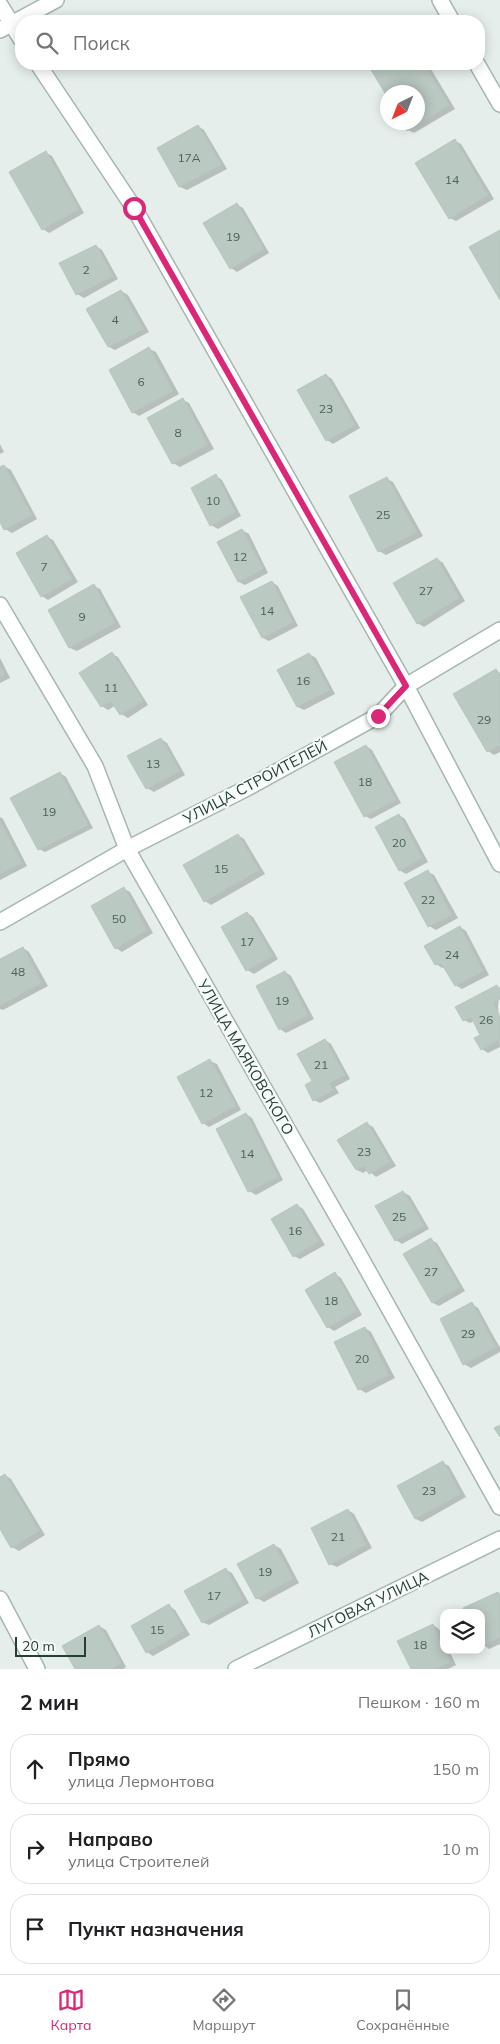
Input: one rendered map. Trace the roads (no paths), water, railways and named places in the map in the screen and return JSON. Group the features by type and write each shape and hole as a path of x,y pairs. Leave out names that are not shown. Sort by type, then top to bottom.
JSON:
{"street":[{"path":"28,15 56,0"},
{"path":"440,0 449,15"},
{"path":"0,5 6,27"},
{"path":"42,70 134,208 406,686 500,864"},
{"path":"480,70 500,104"},
{"name":"УЛИЦА МАЯКОВСКОГО","path":"0,605 95,766 127,849 353,1244 500,1506"},
{"name":"УЛИЦА СТРОИТЕЛЕЙ","path":"0,922 127,849 249,787 378,716 406,686 500,630"},
{"name":"ЛУГОВАЯ УЛИЦА","path":"236,1669 500,1539"},
{"path":"0,1599 37,1669"}]}
